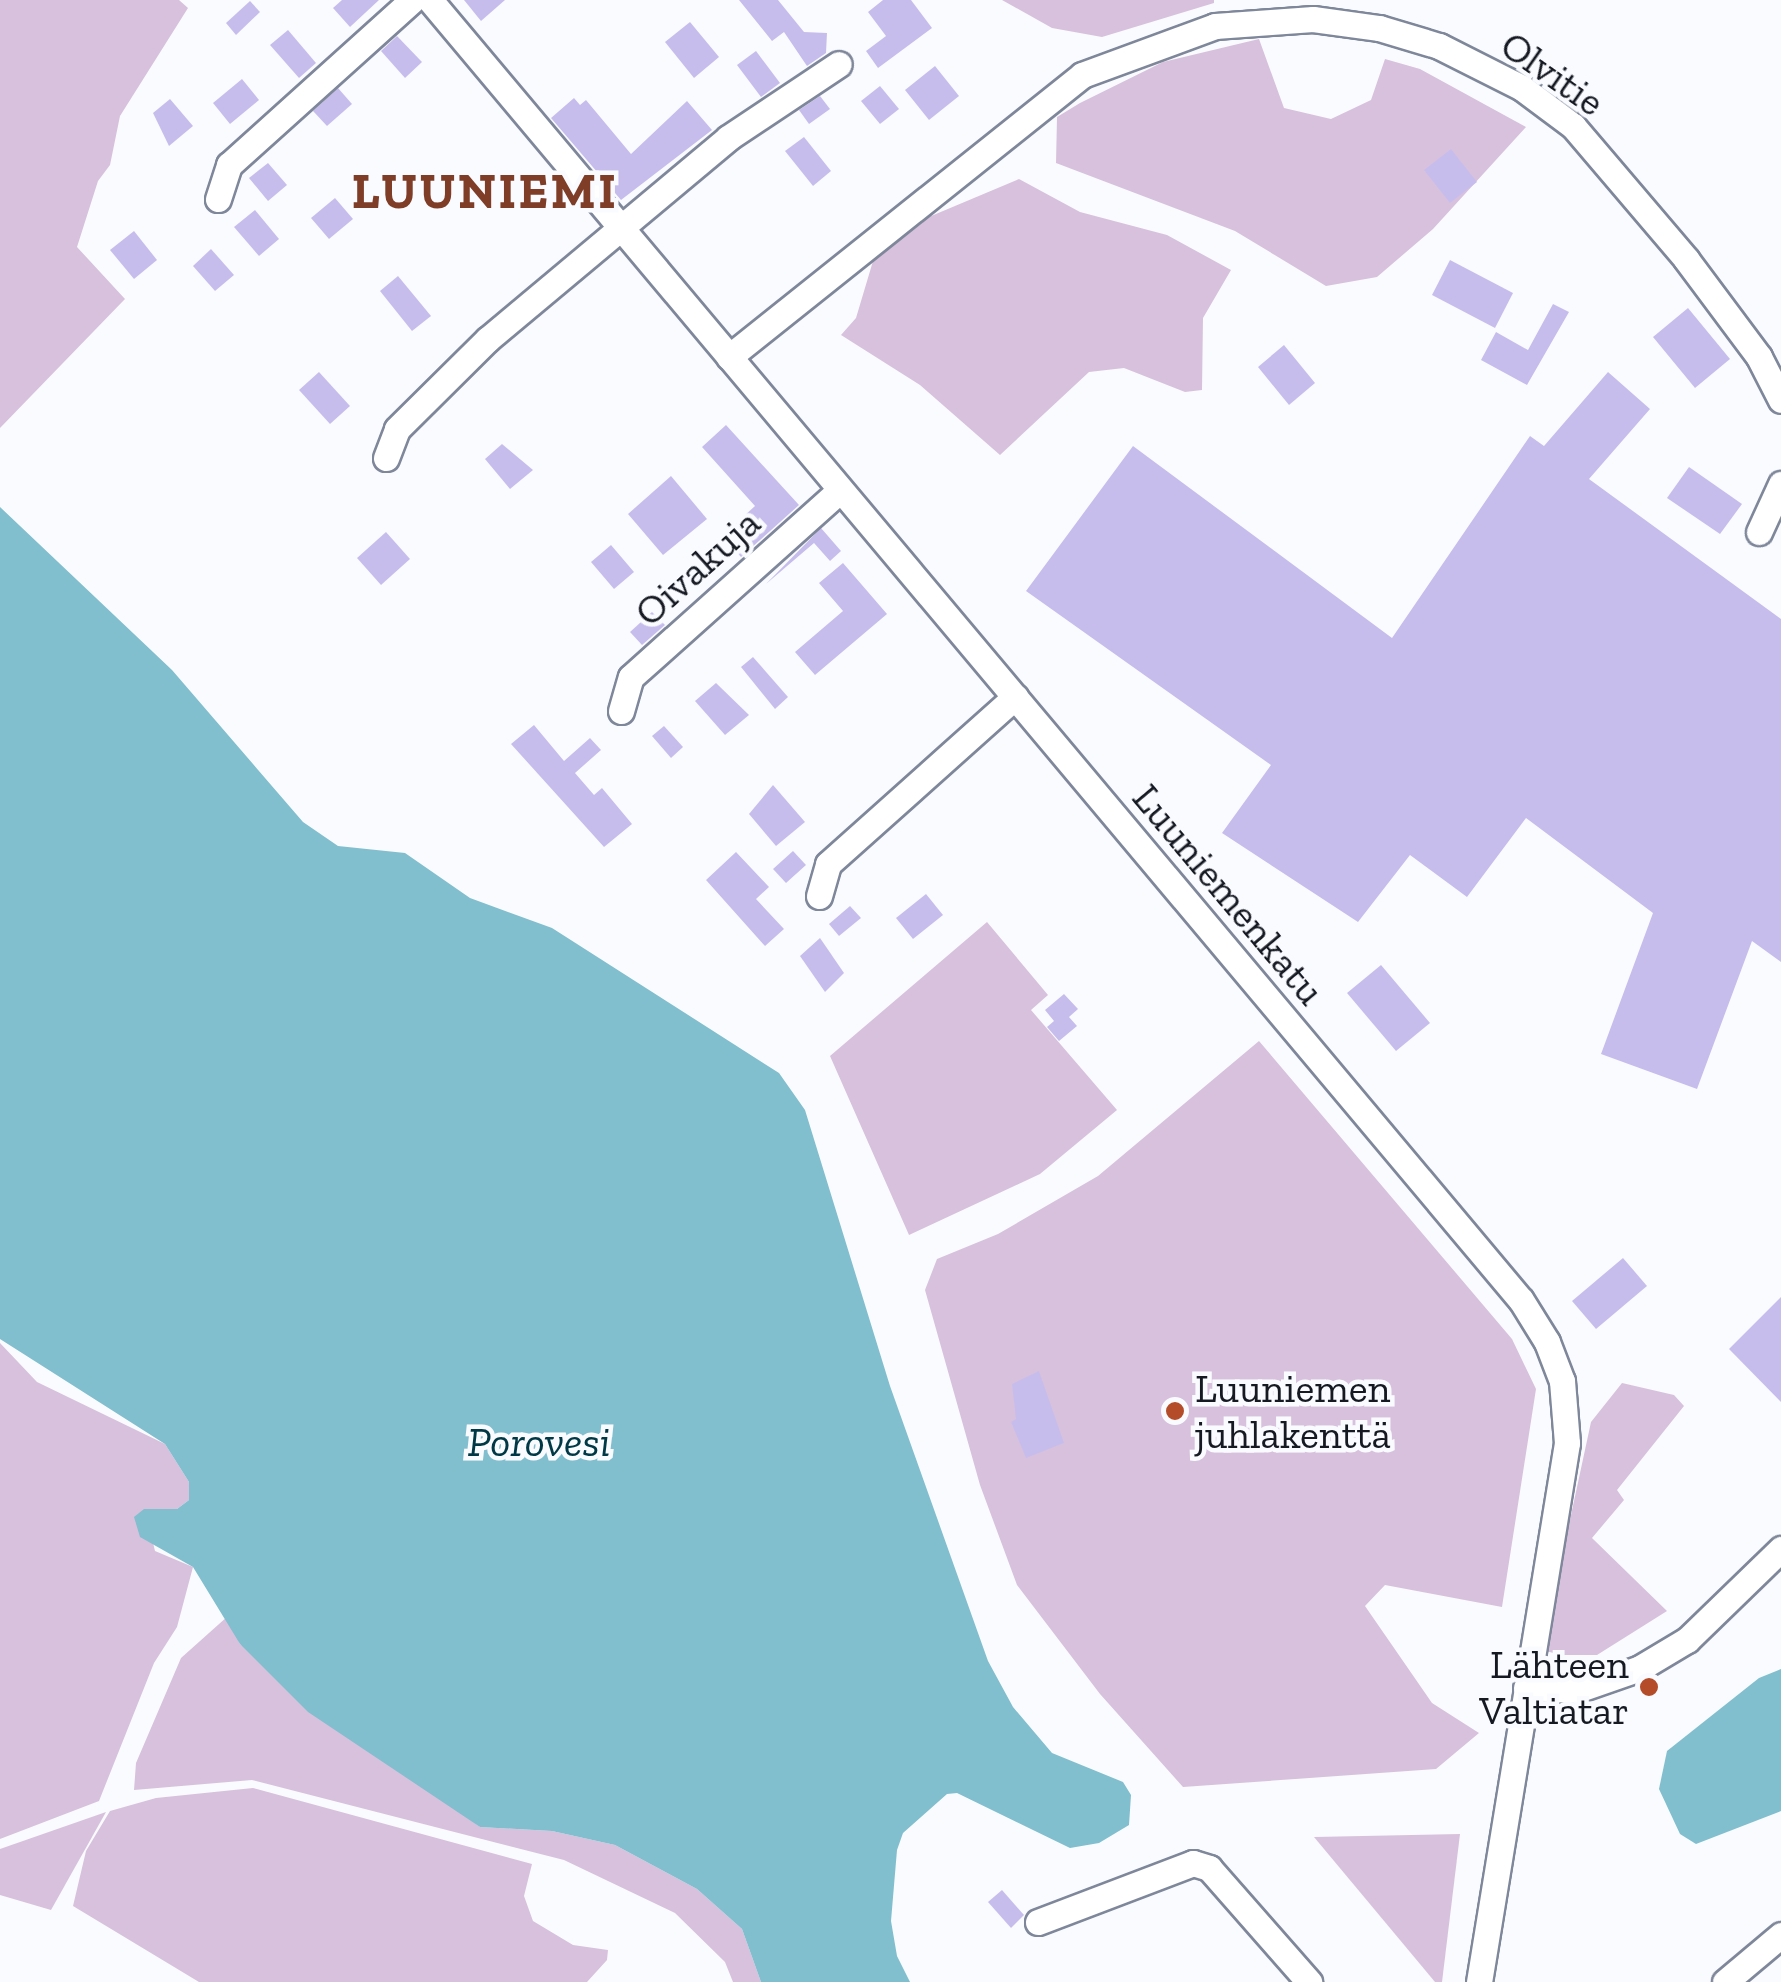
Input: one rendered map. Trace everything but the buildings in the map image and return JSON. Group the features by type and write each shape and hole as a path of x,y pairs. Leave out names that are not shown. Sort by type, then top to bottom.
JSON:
{"street":[{"path":"218,199 229,165 412,0"},
{"name":"Luuniemenkatu","path":"430,0 1521,1300 1547,1342 1562,1381 1567,1443 1479,1982"},
{"name":"Olvitie","path":"729,357 1082,75 1151,44 1215,26 1313,19 1379,28 1439,46 1522,88 1573,126 1686,260 1759,357 1781,400"},
{"path":"386,458 397,429 488,339 728,138 839,64"},
{"path":"1760,532 1781,484"},
{"name":"Oivakuja","path":"622,712 631,677 840,490"},
{"path":"818,896 828,864 1015,697"},
{"path":"1526,1688 1577,1690 1640,1668 1687,1640 1781,1549"},
{"path":"1038,1922 1193,1863 1209,1868 1308,1982"},
{"path":"1725,1982 1781,1935"}],"shaded area":[{"path":"0,0 179,0 188,8 120,116 110,165 98,181 77,247 125,299 0,428"},
{"path":"1002,0 1214,3 1102,37 1052,28"},
{"path":"1259,39 1284,108 1331,119 1371,100 1385,59 1420,69 1526,127 1433,229 1377,277 1326,286 1235,231 1056,163 1057,117 1163,62"},
{"path":"1019,179 1080,212 1167,235 1231,270 1203,318 1202,390 1185,392 1124,368 1089,372 1000,455 920,385 841,335 856,318 876,251 905,227"},
{"path":"987,922 1048,995 1031,1010 1117,1110 1040,1174 909,1235 830,1056"},
{"path":"1259,1041 1512,1339 1536,1389 1502,1607 1385,1585 1365,1606 1432,1703 1479,1733 1436,1769 1183,1787 1100,1694 1017,1585 980,1485 925,1290 937,1259 998,1234 1098,1176"},
{"path":"0,1343 37,1382 165,1444 189,1482 189,1500 177,1509 145,1509 155,1551 193,1567 177,1627 154,1663 99,1801 0,1839"},
{"path":"1622,1383 1674,1395 1684,1406 1617,1490 1624,1500 1592,1538 1667,1611 1597,1655 1561,1655 1542,1650 1591,1422"},
{"path":"228,1616 240,1644 480,1827 552,1831 615,1845 697,1889 742,1929 761,1982 733,1982 725,1962 675,1913 564,1860 252,1780 134,1790 136,1763 181,1658"},
{"path":"253,1788 532,1864 524,1896 533,1921 573,1945 608,1950 607,1960 587,1982 199,1982 73,1906 86,1851 110,1811 156,1798"},
{"path":"106,1812 51,1910 0,1895 0,1849"},
{"path":"1460,1834 1442,1982 1435,1982 1314,1837"}],"water":[{"name":"Porovesi","path":"0,507 172,670 303,822 338,846 405,853 470,898 552,928 779,1073 805,1110 890,1386 988,1661 1013,1707 1052,1753 1123,1782 1131,1795 1129,1825 1099,1843 1070,1848 957,1793 947,1794 903,1833 897,1850 891,1921 897,1956 910,1982 761,1982 742,1929 697,1889 615,1845 552,1831 480,1827 308,1712 240,1644 193,1567 140,1537 134,1517 144,1509 177,1509 189,1500 189,1482 165,1444 0,1339"},
{"path":"1781,1669 1781,1811 1696,1844 1680,1834 1659,1789 1667,1751 1759,1678"}],"place":[{"name":"Luuniemen juhlakenttä","path":"1175,1411"},
{"name":"Lähteen Valtiatar","path":"1649,1687"}],"district":[{"name":"LUUNIEMI","path":"485,192"}]}
